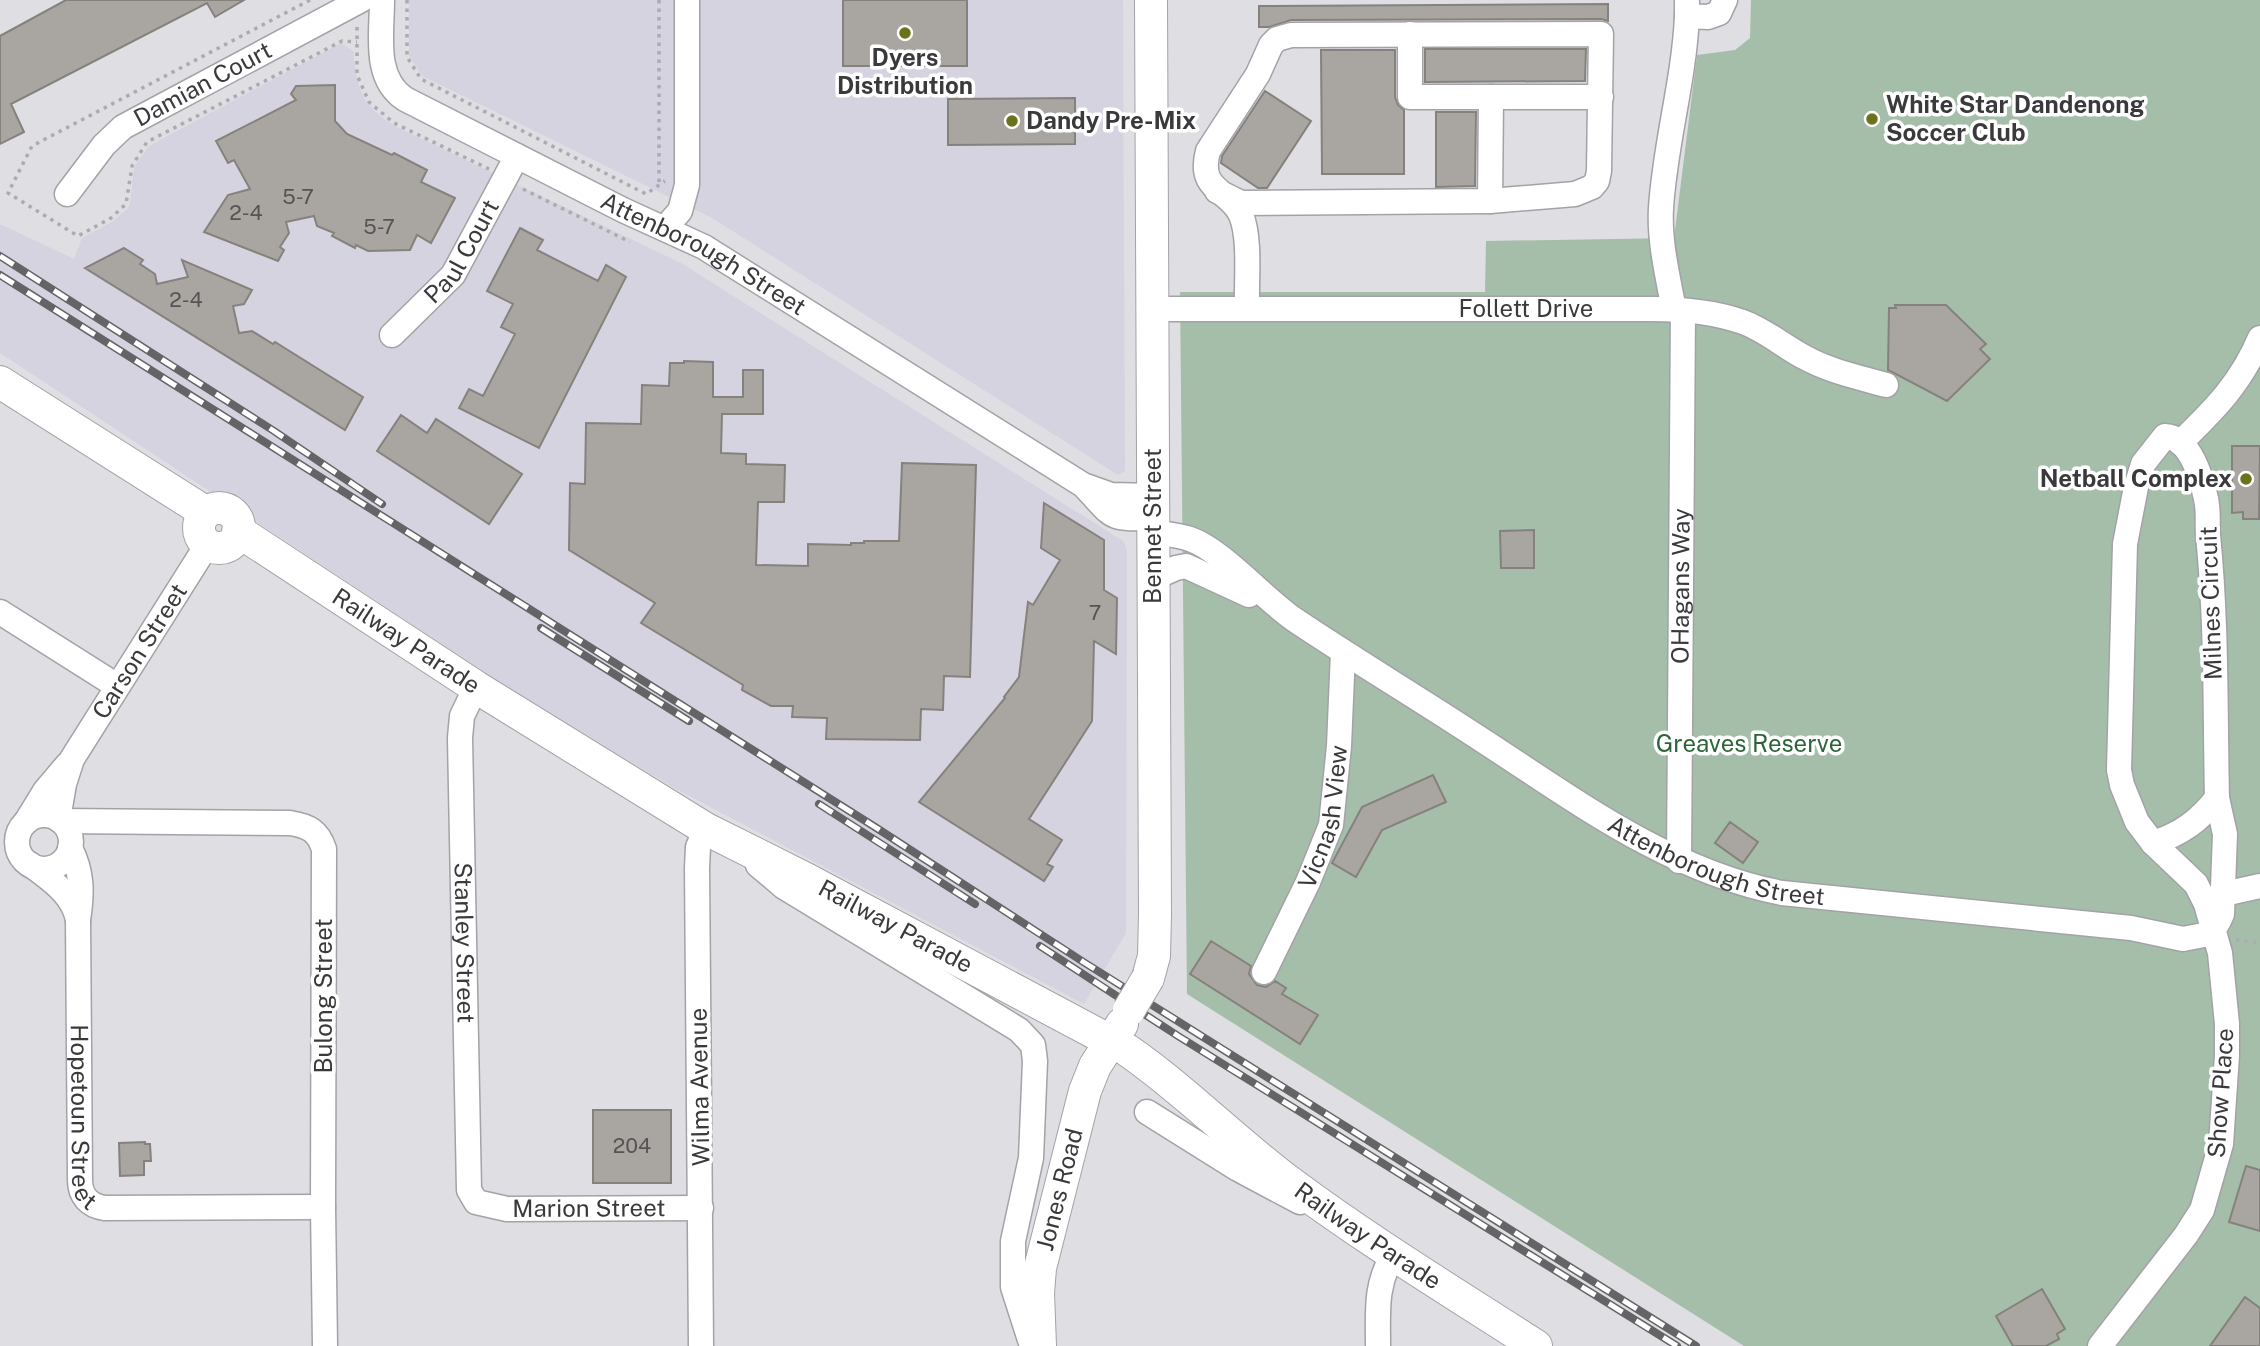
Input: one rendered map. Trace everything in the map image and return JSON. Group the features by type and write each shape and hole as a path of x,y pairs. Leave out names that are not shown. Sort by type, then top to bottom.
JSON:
{"main road":[{"name":"Bennet Street","path":"1112,1040 1148,978 1154,956 1151,0"},
{"path":"0,382 205,512"},
{"path":"217,508 229,510 237,519 238,531 228,545 217,548 207,545 198,531 205,512 217,508"},
{"name":"Railway Parade","path":"238,531 476,687 717,835 1112,1040 1148,1065 1289,1182 1358,1231 1536,1346"},
{"name":"Jones Road","path":"1040,1346 1039,1284 1044,1253 1085,1091 1112,1040"}],"street":[{"name":"Damian Court","path":"67,194 104,145 123,127 360,0"},
{"name":"Attenborough Street","path":"382,0 385,78 394,91 412,104 704,247 1083,485 1103,509 1117,518 1153,515 1180,537 1213,552 1281,611 1343,652 1601,817 1679,861 1735,881 1782,893 2131,928 2181,939 2202,937 2212,931"},
{"path":"665,228 682,206 686,191 687,0"},
{"path":"1687,8 1716,15 1723,8 1725,0"},
{"name":"OHagans Way","path":"1679,861 1679,310 1662,235 1661,207 1684,54 1687,8"},
{"path":"1410,34 1410,97 1601,97"},
{"path":"1217,191 1238,203 1490,201 1575,194 1592,187 1597,181 1599,171 1601,34 1291,35 1277,39 1271,45 1253,83 1208,150 1206,162 1208,174 1217,191 1238,209 1246,240"},
{"path":"1490,201 1491,97"},
{"name":"Paul Court","path":"393,335 453,275 517,156"},
{"path":"1247,309 1248,225 1264,208 1279,203"},
{"name":"Follett Drive","path":"1152,309 1679,310 1740,321 1810,360 1839,372 1886,385"},
{"path":"2212,931 2210,915 2196,884 2153,843 2132,813 2119,770 2123,569 2130,517 2143,464 2165,436 2180,443 2236,385 2260,338"},
{"name":"Milnes Circuit","path":"2180,443 2191,453 2207,500 2212,566 2217,798 2225,834 2222,914 2212,931"},
{"name":"Carson Street","path":"16,825 72,759 207,545"},
{"name":"Attenborough Street","path":"1153,578 1177,567 1188,567 1281,611"},
{"path":"0,611 117,686"},
{"name":"Vicnash View","path":"1264,972 1308,882 1331,825 1339,746 1343,652"},
{"name":"Stanley Street","path":"476,687 464,709 460,737 469,1190 476,1202"},
{"name":"Carson Street","path":"65,833 64,784 72,759"},
{"path":"2153,843 2190,827 2217,798"},
{"path":"42,815 65,833 65,858 53,867 38,868 28,863 17,846 16,825 42,815"},
{"name":"Bulong Street","path":"65,833 133,824 290,823 303,825 320,837 324,849 325,1346"},
{"name":"Hopetoun Street","path":"65,833 81,883 78,920 80,1180 86,1199 95,1206 105,1208 323,1207"},
{"path":"717,835 785,887 1019,1030 1031,1042 1035,1061 1031,1158 1013,1250 1014,1290 1032,1346"},
{"name":"Wilma Avenue","path":"701,1346 697,853 717,835"},
{"name":"Hopetoun Street","path":"0,844 67,895 78,920"},
{"path":"2224,894 2260,886"},
{"name":"Show Place","path":"2100,1346 2194,1225 2206,1200 2217,1166 2223,1135 2227,1034 2219,948 2212,931"},
{"path":"1147,1112 1258,1181 1358,1231"},
{"name":"Marion Street","path":"476,1202 507,1209 701,1208"},
{"path":"1378,1346 1381,1280 1393,1254"}],"path":[{"path":"407,0 407,57 421,79 646,194 687,166"},
{"path":"659,0 659,185"}],"shaded area":[{"path":"409,0 1123,0 1125,471 1118,475 712,218 422,76 409,56"},
{"path":"341,43 353,51 357,80 365,101 395,126 681,263 1123,541 1127,551 1126,933 1084,1004 674,788 534,705 0,353 0,224 74,259 82,238 112,222 128,208 134,167 149,146"}],"green space":[{"name":"Greaves Reserve","path":"1751,0 2260,0 2260,1346 1744,1346 1187,994 1180,292 1485,292 1486,241 1674,238 1697,55 1735,50 1750,38"}],"building":[{"path":"66,0 244,0 215,17 207,3 11,104 24,132 0,144 0,36"},
{"name":"Dyers Distribution","path":"843,0 967,0 967,66 843,66"},
{"path":"1608,4 1608,21 1291,20 1269,27 1259,27 1259,6"},
{"path":"1425,49 1586,49 1585,81 1425,82"},
{"path":"1321,50 1395,50 1395,97 1404,110 1404,174 1322,174"},
{"path":"335,85 335,121 347,134 427,170 421,182 455,198 431,243 417,235 410,250 368,251 356,245 355,248 332,236 334,233 317,226 314,216 286,222 289,233 280,247 284,250 278,261 204,232 228,195 250,189 234,160 228,163 216,141 296,100 291,94 296,86"},
{"path":"1265,91 1311,121 1267,188 1258,188 1221,163 1222,156"},
{"name":"Dandy Pre-Mix","path":"1075,98 1075,144 948,145 948,99"},
{"path":"1436,112 1476,112 1475,186 1436,187"},
{"path":"520,228 543,240 537,250 598,281 606,265 626,277 539,448 459,408 469,389 483,396 515,334 501,327 513,304 487,291"},
{"path":"124,248 143,260 140,264 155,274 157,284 188,277 182,260 252,290 244,304 233,306 239,333 252,331 273,344 275,342 363,397 345,430 85,268"},
{"path":"1895,305 1946,305 1986,344 1980,349 1990,359 1947,401 1888,370 1889,308 1896,308"},
{"path":"713,362 713,397 743,397 743,370 763,370 763,414 722,414 721,453 746,454 746,464 785,465 784,502 758,502 756,565 808,566 808,544 851,545 864,541 899,541 902,463 976,465 970,677 944,676 943,710 921,709 920,740 826,739 827,718 792,717 793,706 771,706 742,690 743,685 641,623 655,603 569,550 570,483 585,484 586,423 641,424 642,385 669,386 670,363"},
{"path":"401,415 427,433 436,419 522,474 489,524 377,451"},
{"name":"Netball Complex","path":"2232,446 2260,446 2259,519 2243,519 2243,512 2232,513"},
{"path":"1044,503 1104,540 1104,590 1117,598 1116,654 1094,641 1092,721 1029,819 1062,840 1047,864 1053,867 1044,881 919,802 1005,698 1019,677 1028,602 1033,605 1060,560 1041,548"},
{"path":"1534,530 1534,568 1501,568 1500,531"},
{"path":"1433,775 1446,802 1382,830 1356,877 1332,863 1362,807"},
{"path":"1730,822 1758,842 1743,863 1715,843"},
{"path":"1211,941 1251,966 1249,974 1257,985 1266,987 1275,981 1286,988 1282,994 1318,1015 1300,1044 1190,974"},
{"path":"593,1110 671,1110 671,1183 593,1183"},
{"path":"119,1143 150,1144 151,1161 144,1161 144,1175 120,1176"},
{"path":"2246,1166 2260,1170 2260,1231 2229,1222"},
{"path":"2042,1289 2065,1329 2057,1334 2059,1339 2046,1346 2013,1346 1996,1316"},
{"path":"2245,1297 2260,1308 2260,1346 2210,1346"}],"railway":[{"path":"0,256 274,431 382,504"},
{"path":"0,275 875,827 1085,963 1696,1346"},
{"path":"541,628 689,721"},
{"path":"819,804 975,904"},
{"path":"1040,946 1178,1036 1677,1346"}],"place":[{"name":"Dyers Distribution","path":"905,33"},
{"name":"White Star Dandenong Soccer Club","path":"1872,119"},
{"name":"Dandy Pre-Mix","path":"1012,121"},
{"name":"Netball Complex","path":"2246,479"}]}
